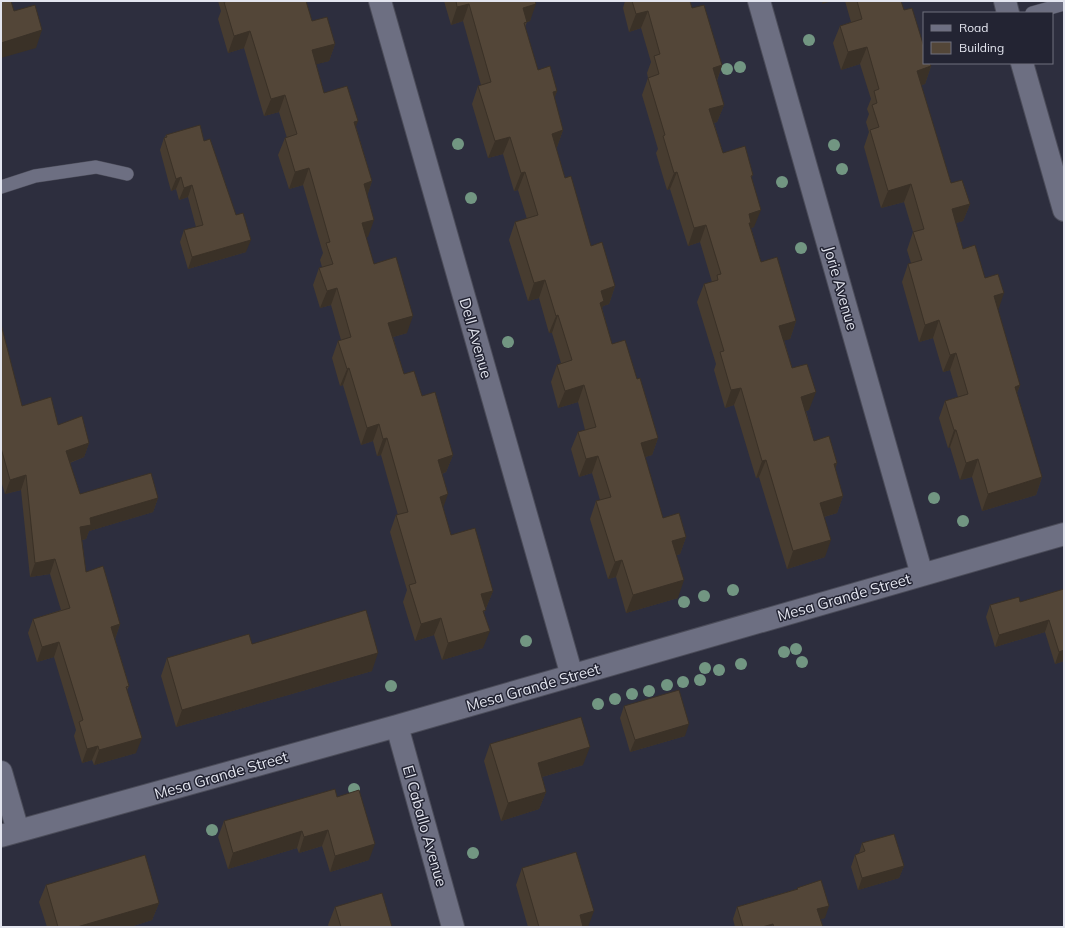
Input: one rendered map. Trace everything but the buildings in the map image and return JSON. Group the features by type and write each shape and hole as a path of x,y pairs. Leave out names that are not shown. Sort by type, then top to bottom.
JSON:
{"street":[{"name":"Dell Avenue","path":"380,1 572,676"},
{"name":"Jorie Avenue","path":"759,1 922,575"},
{"path":"1005,1 1008,12"},
{"path":"1022,64 1064,210"},
{"name":"Mesa Grande Street","path":"9,834 397,726 1064,534"},
{"name":"El Caballo Avenue","path":"397,726 453,927"},
{"path":"1,772 9,834"}],"lane":[{"path":"1036,12 1064,4"},
{"path":"1,187 35,176 96,167 127,174"}]}
